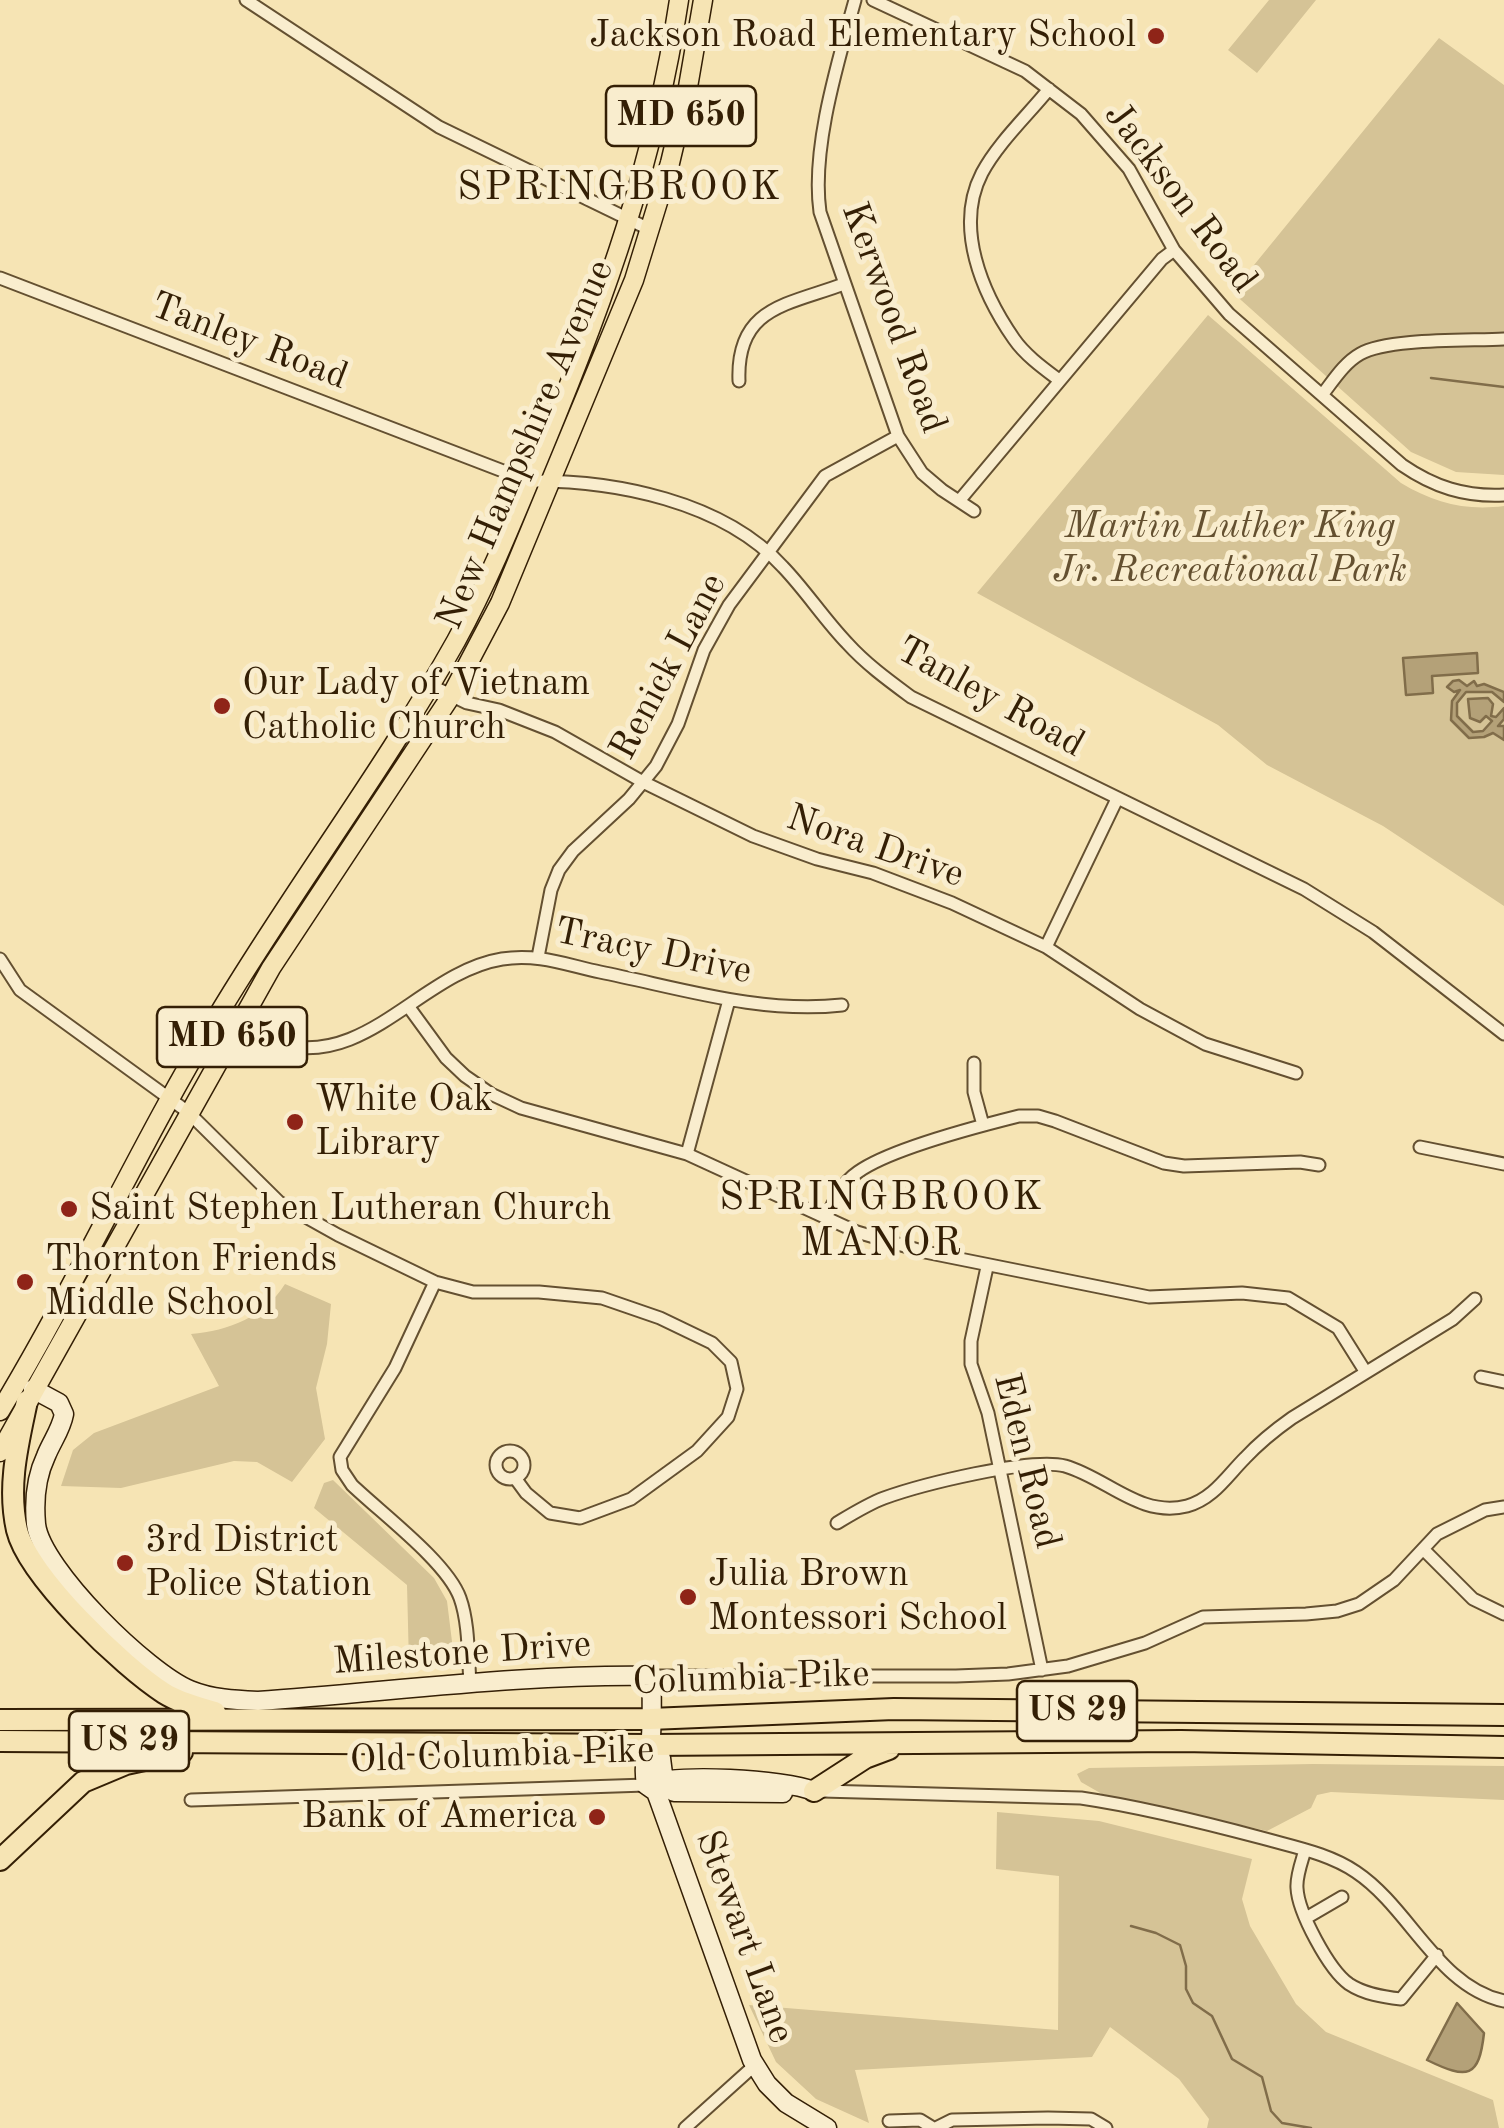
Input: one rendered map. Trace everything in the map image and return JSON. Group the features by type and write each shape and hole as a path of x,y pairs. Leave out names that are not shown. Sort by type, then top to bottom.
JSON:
{"highway":[{"path":"18,1390 12,1496 18,1534 26,1552 48,1584 139,1674 166,1695 190,1706 241,1719"},
{"path":"820,1786 845,1758 850,1745 852,1711"},
{"name":"Columbia Pike","path":"0,1720 650,1719 852,1711 1504,1715"},
{"name":"Columbia Pike","path":"0,1741 650,1745 1181,1741 1504,1747"},
{"path":"0,1860 83,1782 126,1764 162,1755 257,1742"},
{"path":"820,1786 865,1758 905,1743"}],"main road":[{"name":"New Hampshire Avenue","path":"0,1411 32,1374 48,1342 44,1333 170,1098 292,898 381,766 475,604 593,325 629,220 668,80 680,0"},
{"name":"New Hampshire Avenue","path":"0,1452 18,1390 118,1243 238,1026 450,696 500,603 612,337 650,230 688,87 703,0"},
{"path":"292,898 310,909"},
{"path":"0,1432 19,1398 18,1390"}],"street":[{"path":"246,0 439,127 650,230"},
{"name":"Kerwood Road","path":"856,0 820,151 816,183 820,212 898,436 922,472 974,511"},
{"name":"Jackson Road","path":"873,0 999,56 1081,114 1129,169 1174,250 1229,314 1421,478 1477,496 1504,495"},
{"path":"1049,89 981,174 970,221 971,244 1015,342 1058,380"},
{"path":"960,501 1058,380 1174,250"},
{"name":"Tanley Road","path":"0,278 529,480 571,480 681,505 729,527 782,565 845,642 911,697 1304,889 1344,913 1504,1034"},
{"path":"739,380 738,356 756,321 773,310 844,284"},
{"path":"1322,395 1347,364 1370,350 1402,344 1504,339"},
{"name":"Renick Lane","path":"538,956 543,920 560,870 656,766 678,724 714,629 826,476 898,436"},
{"name":"Nora Drive","path":"430,685 450,696 555,732 643,782 753,836 873,873 952,903 1046,947 1140,1010 1205,1044 1296,1073"},
{"path":"1046,947 1117,799"},
{"name":"Tracy Drive","path":"238,1026 278,1044 330,1048 357,1037 455,975 480,964 538,956 729,1000 794,1008 842,1005"},
{"path":"0,959 20,990 188,1112 279,1202 338,1235 436,1282 473,1292 538,1292 602,1298 712,1342 731,1362 738,1389 728,1416 697,1451 632,1499 580,1518 550,1513 526,1493 516,1478"},
{"path":"0,986 20,990"},
{"path":"686,1154 729,1000"},
{"path":"408,1006 446,1058 491,1094 520,1108 686,1154 887,1242 1149,1297 1242,1294 1288,1298 1338,1328 1365,1371"},
{"path":"974,1063 974,1092 983,1125"},
{"path":"827,1216 837,1194 860,1170 983,1125 1019,1116 1038,1116 1164,1163 1320,1165"},
{"path":"1420,1147 1504,1164"},
{"name":"Eden Road","path":"987,1266 971,1341 971,1364 1001,1470 1042,1670"},
{"path":"436,1282 395,1368 340,1456 342,1470 352,1486 454,1585 461,1602 470,1683"},
{"path":"837,1523 898,1494 1040,1464 1062,1466 1142,1504 1186,1506 1219,1487 1268,1436 1292,1418 1453,1318 1475,1298"},
{"path":"1482,1377 1504,1382"},
{"name":"Milestone Drive","path":"18,1390 59,1403 64,1414 37,1484 36,1528 45,1550 58,1570 146,1663 168,1680 218,1698 258,1701 575,1675 943,1676 1042,1670 1091,1661 1203,1617 1337,1611 1378,1593 1437,1534 1456,1522 1504,1507"},
{"path":"1424,1550 1473,1599 1504,1614"},
{"name":"Stewart Lane","path":"652,1676 650,1745 644,1756 726,1993 767,2084 786,2103 827,2128"},
{"name":"Old Columbia Pike","path":"191,1800 794,1784 1081,1798 1122,1804 1304,1850 1350,1868 1377,1887 1463,1983 1485,1997 1504,2001"},
{"path":"1304,1850 1297,1888 1306,1918 1329,1962 1347,1983 1374,1996 1401,1999 1437,1955"},
{"path":"1306,1918 1342,1897"},
{"path":"685,2128 756,2065"},
{"path":"890,2121 920,2120 934,2128 952,2120 1044,2123 1091,2119 1106,2128"}],"green space":[{"path":"1269,0 1316,0 1257,73 1228,50"},
{"name":"Martin Luther King Jr. Recreational Park","path":"1439,38 1504,85 1504,475 1456,472 1411,452 1232,292"},
{"name":"Martin Luther King Jr. Recreational Park","path":"1208,315 1401,483 1451,504 1504,506 1504,906 1383,826 1267,765 1218,725 977,593"},
{"path":"285,1284 331,1304 327,1344 316,1388 325,1439 292,1482 257,1462 234,1461 121,1488 61,1486 73,1450 94,1433 219,1386 191,1334 245,1320 267,1305"},
{"path":"333,1480 434,1578 447,1601 455,1666 409,1664 407,1585 314,1508 324,1483"},
{"path":"1504,1766 1504,1800 1331,1792 1317,1795 1311,1808 1267,1831 1102,1794 1081,1782 1077,1774 1089,1768"},
{"path":"997,1812 1099,1821 1252,1859 1242,1899 1250,1926 1296,2004 1326,2032 1493,2100 1499,2128 1207,2128 1209,2119 1179,2079 1110,2027 1092,2057 855,2070 869,2123 816,2099 776,2062 749,2005 1058,2030 1059,1876 996,1869"}],"shaded area":[{"path":"1477,653 1478,673 1432,676 1433,693 1406,695 1403,658"},
{"path":"1459,680 1467,686 1474,681 1477,686 1484,684 1504,692 1504,702 1492,692 1466,692 1457,703 1457,716 1473,732 1483,731 1492,721 1486,716 1480,722 1470,718 1468,699 1488,698 1493,704 1491,716 1496,717 1504,708 1504,719 1498,726 1504,726 1504,740 1493,733 1469,738 1451,720 1452,701 1460,690 1454,692 1447,687"},
{"path":"1457,2003 1484,2033 1475,2067 1462,2072 1427,2060"}],"waterway":[{"path":"1431,378 1504,387"},
{"path":"1131,1926 1180,1945 1186,1966 1186,1989 1193,2003 1212,2016 1232,2059 1262,2077 1271,2111 1282,2123 1311,2128"}],"place":[{"name":"Jackson Road Elementary School","path":"1156,36"},
{"name":"Our Lady of Vietnam Catholic Church","path":"222,706"},
{"name":"White Oak Library","path":"295,1122"},
{"name":"Saint Stephen Lutheran Church","path":"69,1209"},
{"name":"Thornton Friends Middle School","path":"25,1282"},
{"name":"3rd District Police Station","path":"125,1563"},
{"name":"Julia Brown Montessori School","path":"688,1597"},
{"name":"Bank of America","path":"597,1817"}],"district":[{"name":"SPRINGBROOK","path":"620,189"},
{"name":"SPRINGBROOK MANOR","path":"882,1222"}]}
